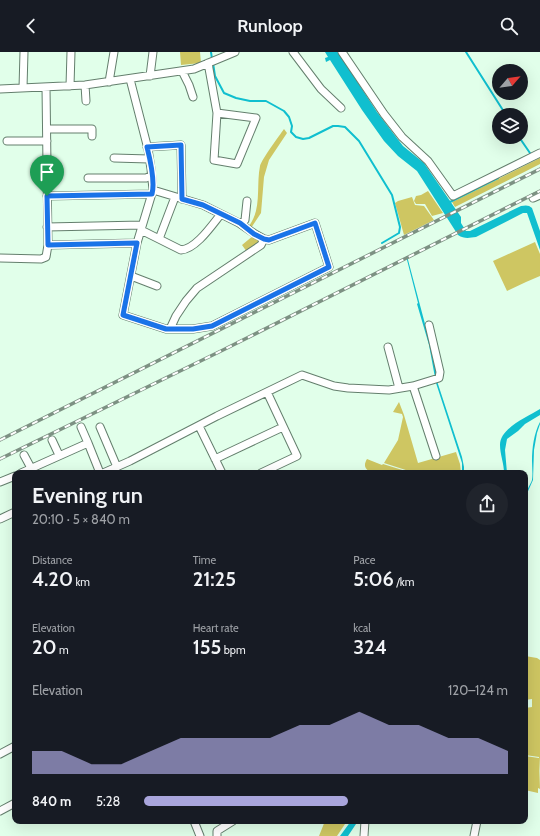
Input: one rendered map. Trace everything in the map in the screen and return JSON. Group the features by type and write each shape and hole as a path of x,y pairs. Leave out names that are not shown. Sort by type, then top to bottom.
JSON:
{"street":[{"path":"23,88 24,52"},
{"path":"70,86 71,52"},
{"path":"109,82 114,52"},
{"path":"150,76 153,52"},
{"path":"0,89 85,85 182,71 194,69 235,52"},
{"path":"293,52 321,89 341,108"},
{"path":"342,52 384,114 402,137 428,161 453,196 540,153"},
{"path":"208,63 217,113 214,160 237,164 256,118 217,113"},
{"path":"182,71 193,97"},
{"path":"47,196 152,192 203,205 241,224 254,234 269,240 315,223 329,267 212,326 193,329 166,329 123,315 137,243 152,192 152,176 147,147 130,79"},
{"path":"85,85 86,101"},
{"path":"0,258 41,259 46,257 48,245 46,88"},
{"path":"47,129 92,129 92,136"},
{"path":"7,141 47,141"},
{"path":"147,147 181,145 179,198 159,239"},
{"path":"114,158 149,159"},
{"path":"88,178 146,178 152,176"},
{"path":"533,198 540,195"},
{"path":"241,224 245,220 247,201"},
{"path":"47,227 141,228 159,239 181,250 185,250 203,237 220,214"},
{"path":"170,329 176,316 197,288 261,245 264,239"},
{"path":"48,245 137,243"},
{"path":"130,276 157,286"},
{"path":"109,470 302,375 334,386 389,390 413,386 438,378 440,372 430,325"},
{"path":"388,347 399,388"},
{"path":"413,386 436,456"},
{"path":"267,392 297,456 267,470"},
{"path":"199,426 220,470"},
{"path":"215,459 283,426"},
{"path":"81,427 100,470"},
{"path":"100,427 117,467"},
{"path":"52,440 59,456"},
{"path":"27,470 88,443"},
{"path":"24,455 31,468"},
{"path":"0,482 12,477"},
{"path":"0,519 12,513"},
{"path":"0,754 12,748"},
{"path":"0,811 12,805"},
{"path":"195,824 200,836"},
{"path":"217,836 218,831 228,824"},
{"path":"364,836 365,824"},
{"path":"474,836 476,824"}],"shaded area":[{"path":"180,52 200,52 201,63 181,65"},
{"path":"284,129 287,133 269,160 264,177 261,213 251,228 249,226 256,212 261,163"},
{"path":"540,158 540,164 455,207 452,202"},
{"path":"428,191 443,213 432,216 425,204 416,204 414,201 416,196"},
{"path":"412,197 415,205 424,206 434,220 404,235 395,203"},
{"path":"254,235 261,242 247,252 242,245"},
{"path":"535,242 540,254 540,276 507,291 493,261"},
{"path":"399,402 418,463 456,452 461,470 406,470 384,463 398,440 403,417 402,414 393,412"},
{"path":"367,459 382,465 383,464 402,470 368,470 365,463"},
{"path":"528,656 540,660 540,771 539,757 528,755 528,708 532,707 532,699 528,700"},
{"path":"528,756 539,758 540,789 538,788 538,793 528,791"},
{"path":"324,824 345,824 337,836 319,836"}],"water":[{"path":"325,52 338,52 377,112 403,146 424,163 461,217 461,223 466,231 470,231 526,205 532,208 540,231 540,250 527,213 523,213 476,237 464,238 458,235 417,171 398,156 384,141 330,60 326,62 325,58 328,57"},
{"path":"406,256 426,324 437,371 437,381 462,457 464,470 462,470 462,463 436,383 429,345 417,304"},
{"path":"540,409 540,415 525,424 507,439 505,450 507,470 504,470 500,448 501,439 509,428"},
{"path":"540,422 534,450 533,480 528,491 532,480 532,456 536,431"},
{"path":"349,824 356,824 348,836 340,836"}],"waterway":[{"path":"211,52 212,59"},
{"path":"466,52 502,108"},
{"path":"213,63 215,76 224,93 236,98 250,101 266,101 284,111 289,117 292,126 291,132 296,137 303,139 309,138 333,126 338,126 345,127 359,141 392,195 400,227 399,233 382,243"},
{"path":"524,144 532,156"},
{"path":"450,202 498,178"}],"railway":[{"path":"0,440 540,169"},
{"path":"0,459 223,350 540,191"}],"route":[{"path":"181,145 182,199 203,205 240,223 254,234 269,240 315,223 329,267 212,326 193,329 166,329 123,315 137,243 48,245 47,196 152,194 151,169 147,147 181,145"}]}
